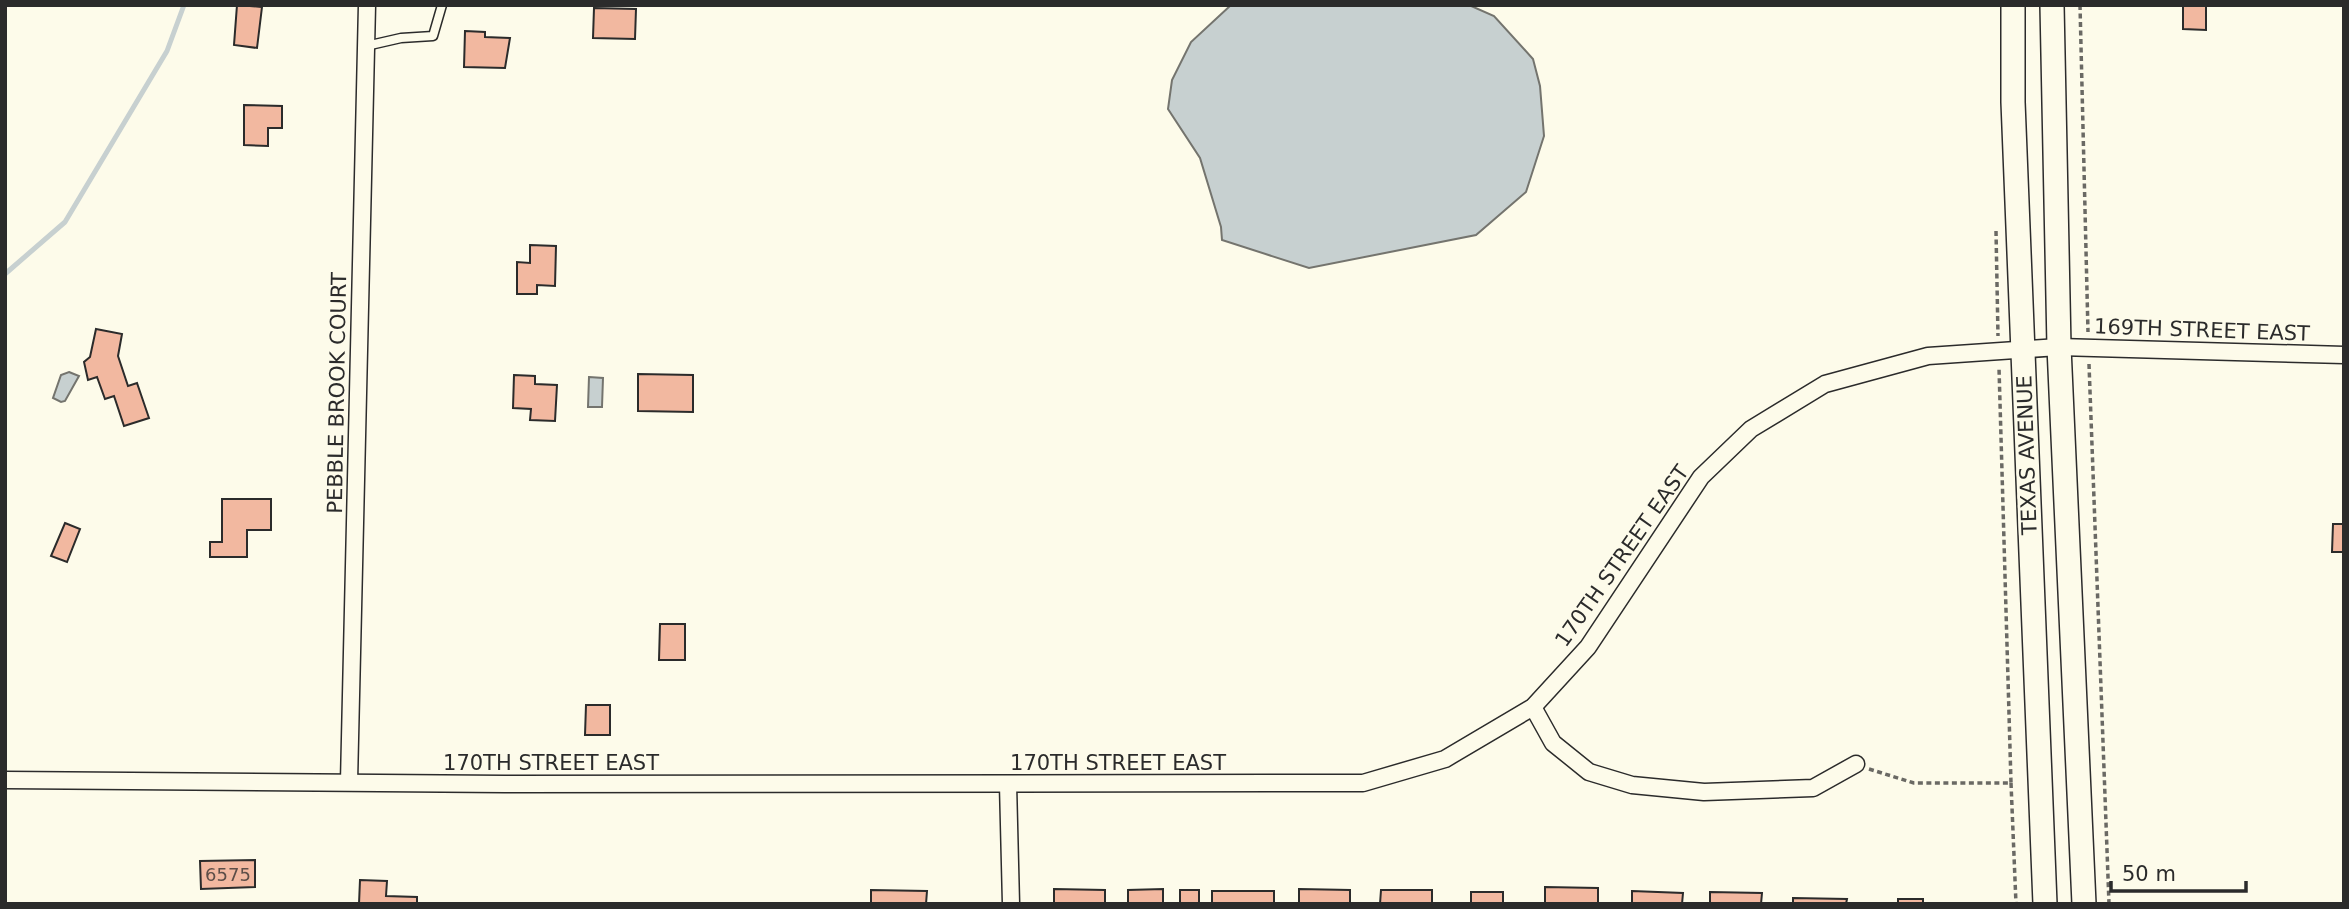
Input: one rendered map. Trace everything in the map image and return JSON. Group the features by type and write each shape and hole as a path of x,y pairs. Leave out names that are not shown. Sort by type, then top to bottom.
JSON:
{"main road":[{"name":"TEXAS AVENUE","path":"2013,5 2013,103 2045,904"},
{"name":"TEXAS AVENUE","path":"2052,5 2059,347 2084,904"}],"street":[{"name":"PEBBLE BROOK COURT","path":"349,782 367,5"},
{"name":"170TH STREET EAST","path":"5,780 1363,783 1445,760 1533,707 1587,647 1701,477 1751,429 1825,384 1928,356 2059,347"},
{"name":"169TH STREET EAST","path":"2059,347 2344,355"},
{"path":"1533,707 1553,743 1589,772 1632,785 1704,792 1813,788 1856,764"},
{"path":"1008,784 1011,904"}],"lane":[{"path":"366,46 401,38 433,36 442,5"}],"path":[{"path":"2080,5 2109,904"},
{"path":"1996,227 2016,904"},
{"path":"1856,764 1914,783 2011,783"}],"shaded area":[{"path":"1231,5 1469,5 1494,16 1533,59 1540,86 1544,136 1526,192 1476,235 1309,268 1222,240 1221,227 1200,158 1168,109 1172,80 1191,42"},
{"path":"69,372 79,376 65,401 61,402 53,398 61,375"},
{"path":"589,377 603,378 602,407 588,407"}],"building":[{"path":"237,5 262,7 257,48 234,45"},
{"path":"2183,5 2206,5 2206,30 2183,29"},
{"path":"594,8 636,9 635,39 593,38"},
{"path":"465,31 485,32 485,37 510,38 505,68 464,67"},
{"path":"244,105 282,106 282,128 268,128 268,146 244,145"},
{"path":"530,245 556,246 555,286 537,285 537,294 517,294 517,262 530,263"},
{"path":"96,329 122,334 118,356 128,386 137,383 149,418 124,426 114,396 105,399 97,377 88,380 84,362 90,357"},
{"path":"638,374 693,375 693,412 638,411"},
{"path":"514,375 535,376 535,384 557,385 555,421 530,420 531,409 513,408"},
{"path":"222,499 271,499 271,530 247,530 247,557 210,557 210,542 222,542"},
{"path":"65,523 80,529 67,562 51,556"},
{"path":"2333,524 2344,524 2344,552 2332,552"},
{"path":"660,624 685,624 685,660 659,660"},
{"path":"586,705 610,705 610,735 585,735"},
{"path":"255,860 255,887 201,889 200,861"},
{"path":"360,880 387,881 386,896 417,897 417,904 359,904"},
{"path":"1545,887 1598,888 1598,904 1545,904"},
{"path":"1054,889 1105,890 1105,904 1054,904"},
{"path":"1163,889 1163,904 1128,904 1128,890"},
{"path":"1299,889 1350,890 1350,904 1299,904"},
{"path":"871,890 927,891 926,904 871,904"},
{"path":"1180,890 1199,890 1199,904 1180,904"},
{"path":"1381,890 1432,890 1432,904 1380,904"},
{"path":"1212,891 1274,891 1274,904 1212,904"},
{"path":"1632,891 1683,893 1682,904 1632,904"},
{"path":"1471,892 1503,892 1503,904 1471,904"},
{"path":"1710,892 1762,893 1761,904 1710,904"},
{"path":"1793,898 1847,899 1846,904 1793,904"},
{"path":"1898,899 1923,899 1923,904 1898,904"}],"waterway":[{"path":"5,274 65,222 167,51 184,5"}]}
